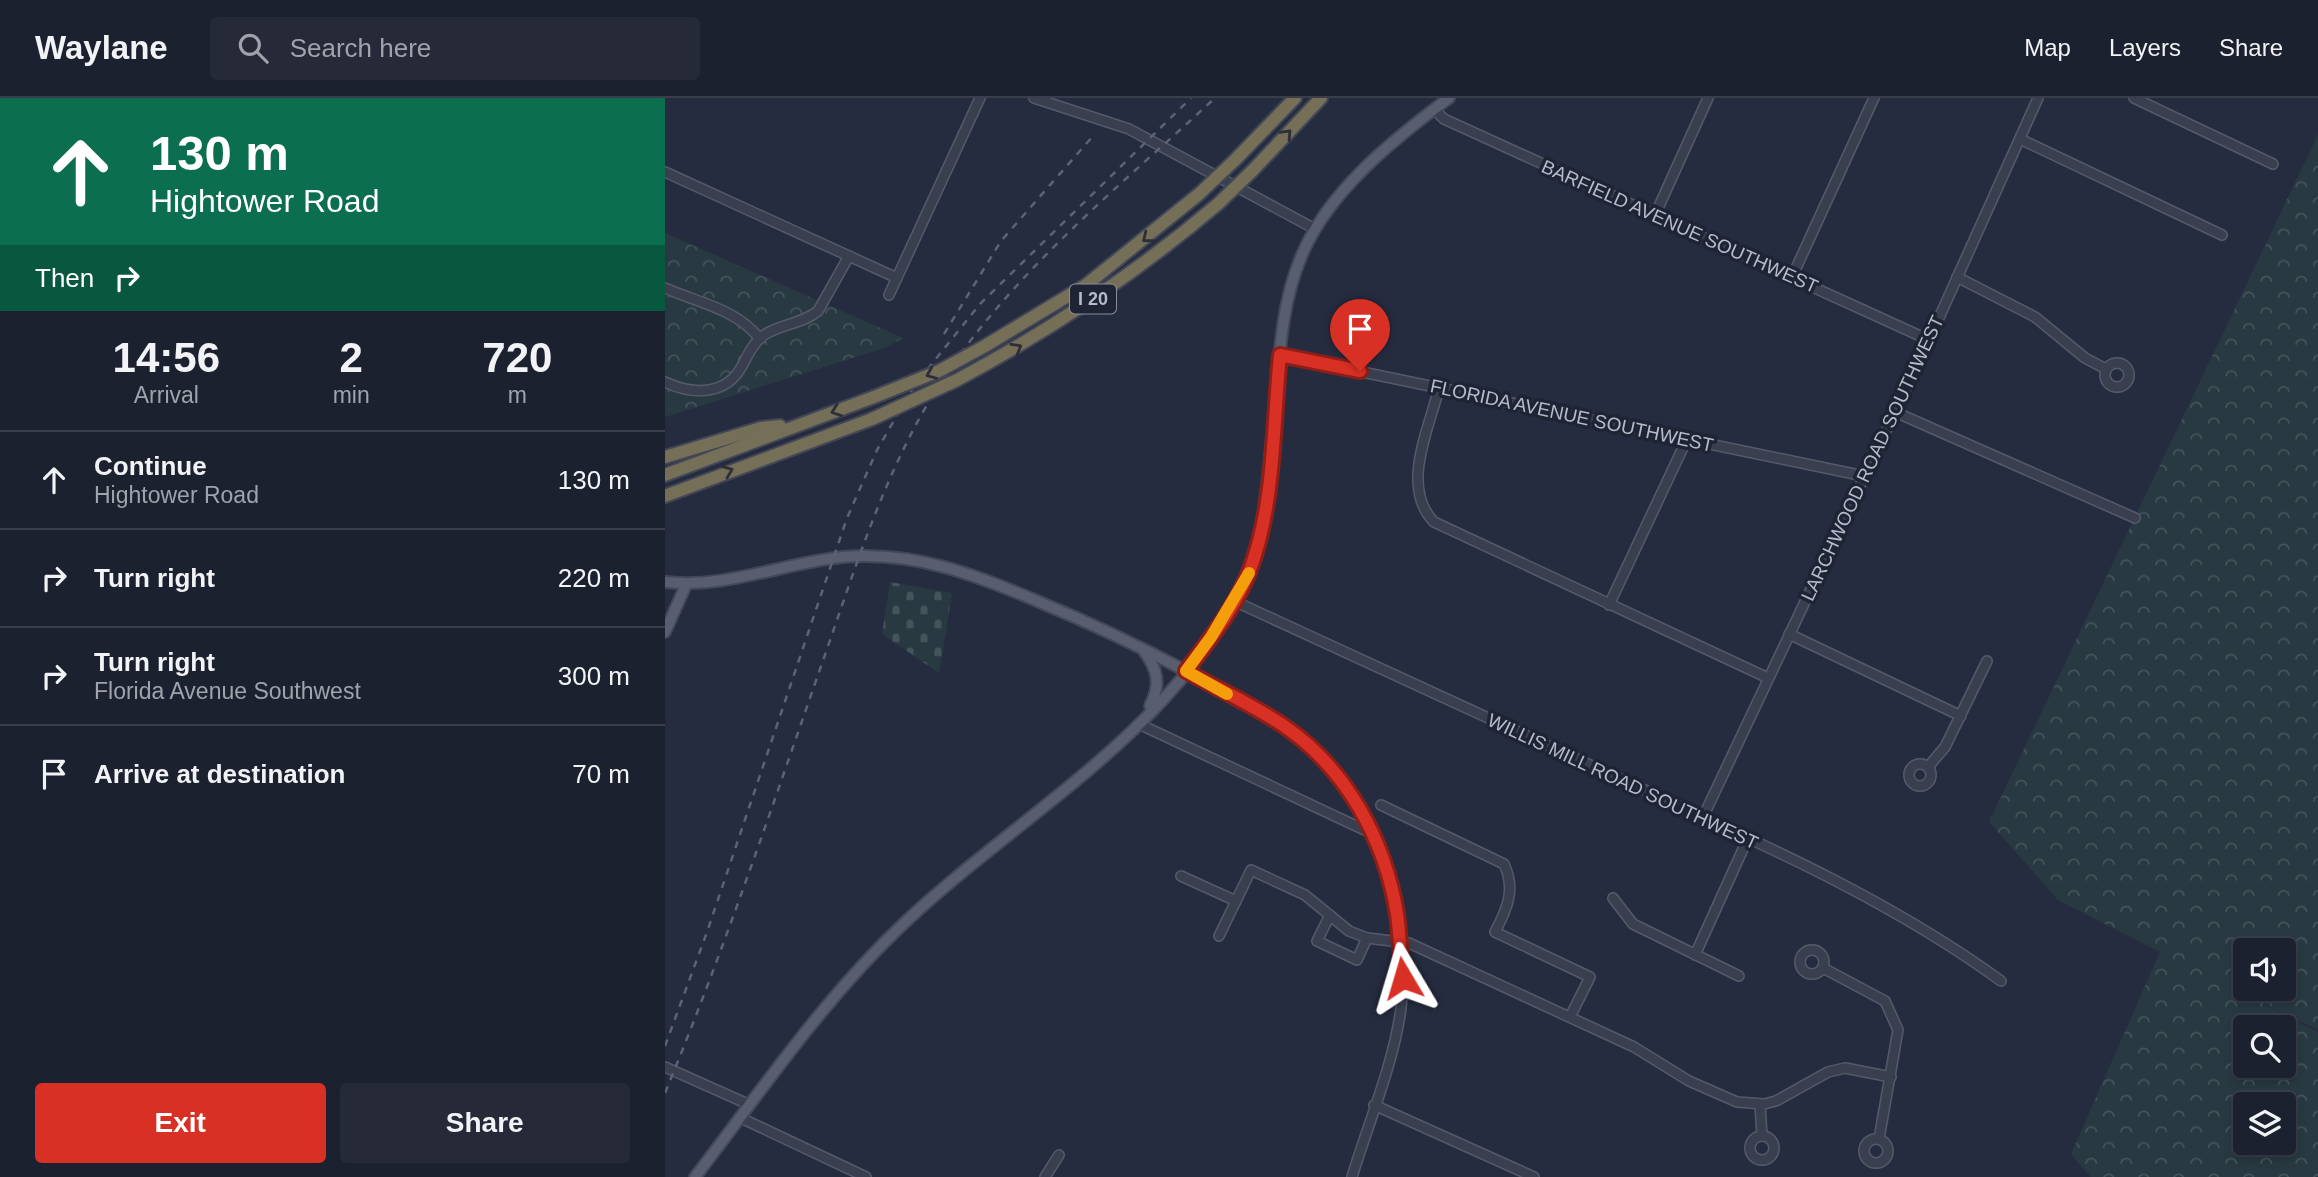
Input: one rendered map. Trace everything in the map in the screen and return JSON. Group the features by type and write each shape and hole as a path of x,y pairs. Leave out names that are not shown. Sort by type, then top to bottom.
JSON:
{"highway":[{"name":"I 20","path":"665,475 939,371 985,346 1086,285 1199,194 1295,98"},
{"name":"I 20","path":"665,496 872,419 957,380 1066,318 1174,241 1219,203 1254,170 1321,98"},
{"path":"665,457 761,428 798,424"}],"main road":[{"path":"695,1177 832,1001 896,930 945,886 1092,768 1141,721 1186,671 1234,601 1251,568 1260,536 1280,355 1291,284 1315,229 1348,188 1449,98"},
{"path":"665,583 685,585 730,580 842,557 909,558 973,575 1141,647 1186,671"},
{"path":"665,632 685,585"},
{"path":"1141,647 1158,676 1156,692 1141,721"}],"street":[{"path":"889,295 980,98"},
{"path":"1034,98 1129,129 1315,229"},
{"path":"1655,215 1708,98"},
{"path":"1792,277 1874,98"},
{"name":"LARCHWOOD ROAD SOUTHWEST","path":"1703,817 1929,340 2038,98"},
{"path":"2134,98 2273,164"},
{"name":"BARFIELD AVENUE SOUTHWEST","path":"1434,109 1444,119 1929,340"},
{"path":"2020,139 2222,235"},
{"path":"665,172 897,278"},
{"path":"665,382 691,392 705,392 722,386 740,369 760,339 818,311 849,256"},
{"path":"1957,277 2035,317 2085,358 2106,369"},
{"path":"665,288 705,306 738,316 760,339"},
{"name":"FLORIDA AVENUE SOUTHWEST","path":"1280,355 1864,477"},
{"path":"1440,388 1416,479 1418,498 1426,514 1443,528 1768,678"},
{"path":"1895,412 2135,517"},
{"path":"1609,605 1687,439"},
{"name":"WILLIS MILL ROAD SOUTHWEST","path":"1234,601 1748,838 1918,925 2001,981"},
{"path":"1789,634 1961,716"},
{"path":"1928,767 1945,747 1987,661"},
{"path":"1186,671 1284,726 1315,751 1345,785 1371,833 1391,888 1403,978 1401,1010 1352,1177"},
{"path":"1141,721 1371,833"},
{"path":"1381,805 1504,864 1511,887 1508,908 1495,932 1590,977 1570,1017"},
{"path":"1698,956 1748,838"},
{"path":"1219,936 1251,870 1294,889 1349,931 1367,938 1398,940 1634,1047 1689,1081 1737,1102 1760,1104 1783,1098 1828,1072 1845,1068 1891,1077"},
{"path":"1181,876 1236,901"},
{"path":"1613,898 1633,924 1739,976"},
{"path":"1330,915 1317,941 1357,960 1367,938"},
{"path":"1823,968 1885,1001 1898,1030 1879,1139"},
{"path":"665,1067 750,1105"},
{"path":"1760,1104 1762,1136"},
{"path":"1374,1105 1534,1177"},
{"path":"741,1118 866,1177"},
{"path":"1045,1177 1059,1155"}],"green space":[{"path":"2318,135 2318,1030 2296,1019 2296,1015 2288,1015 2259,1001 2296,1001 2296,938 2233,938 2233,1001 2259,1001 2285,1015 2233,1015 2233,1078 2296,1078 2296,1021 2318,1032 2318,1177 2091,1177 2071,1154 2160,952 2058,900 1989,822"},
{"path":"665,233 903,338 884,348 665,417"},
{"path":"890,582 952,593 939,673 882,634"}],"railway":[{"path":"665,1046 707,932 847,518 877,450 914,386 980,304 1191,98"},
{"path":"665,1093 745,884 874,518 906,443 925,408 975,334 1006,297 1073,228 1215,98"},
{"path":"944,334 1001,241 1093,136"}],"slow traffic":[{"path":"1227,694 1186,671 1211,637 1249,573"}],"route":[{"path":"1360,371 1280,355 1269,479 1260,536 1251,568 1234,601 1186,671 1284,726 1315,751 1345,785 1369,825 1391,888 1397,915 1403,978"}]}
